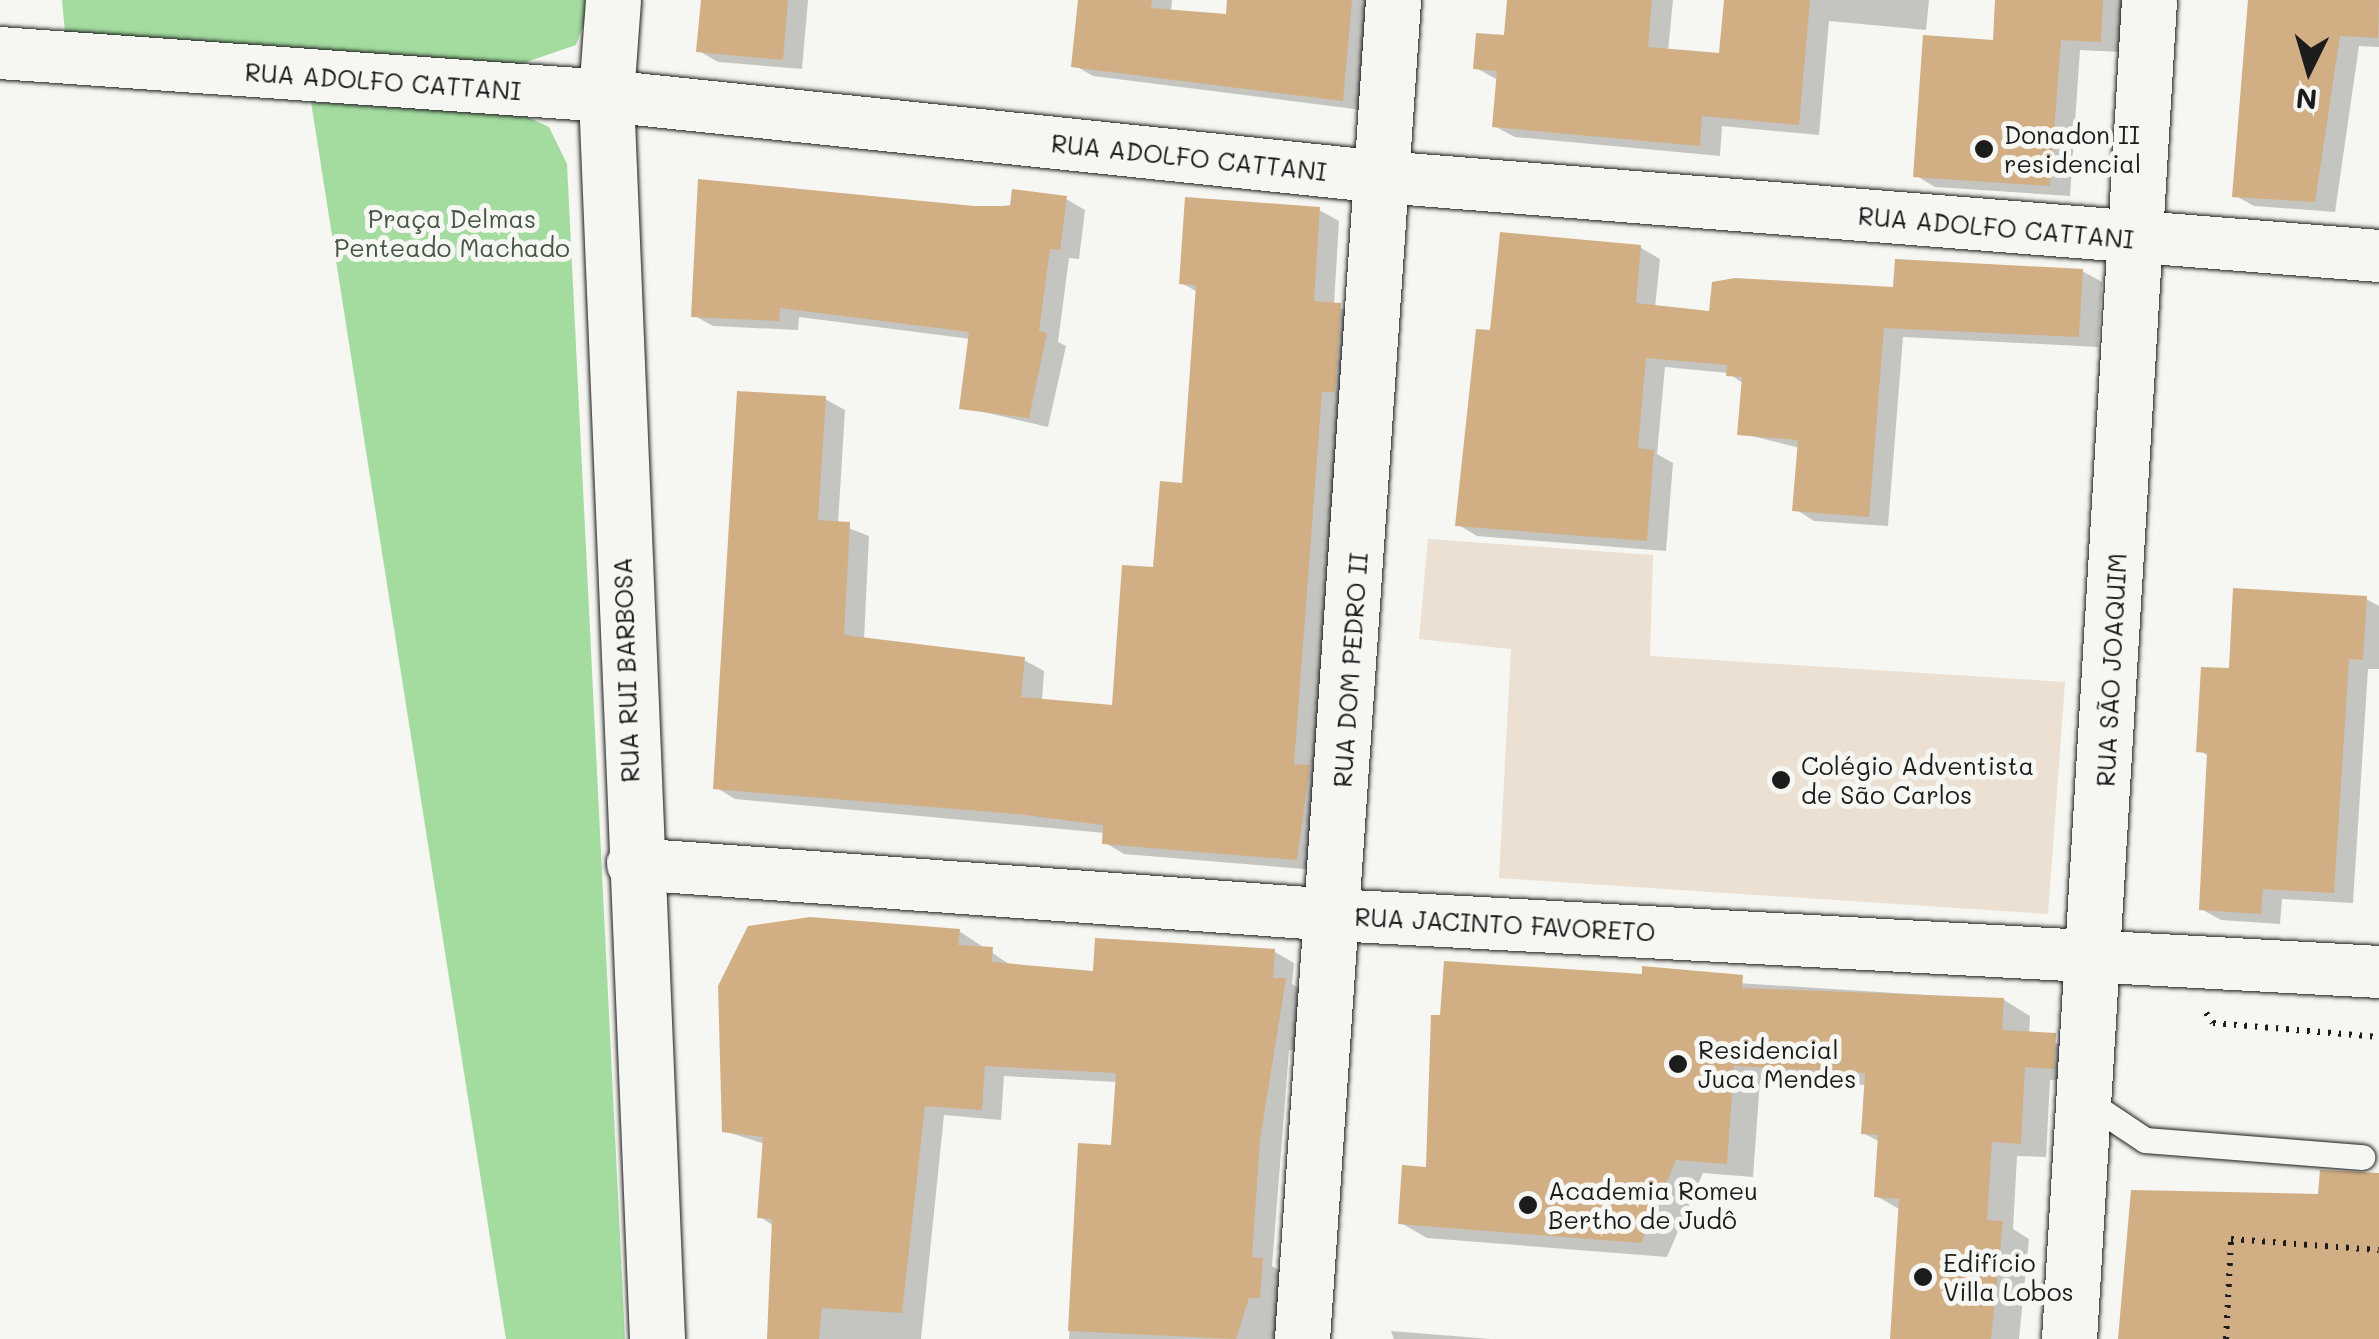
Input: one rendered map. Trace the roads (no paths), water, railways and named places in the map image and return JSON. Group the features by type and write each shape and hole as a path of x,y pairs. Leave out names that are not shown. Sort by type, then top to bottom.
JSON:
{"main road":[{"name":"RUA RUI BARBOSA","path":"613,0 606,96 633,864 657,1339"},
{"name":"RUA DOM PEDRO II","path":"1302,1339 1334,915 1393,0"},
{"name":"RUA SÃO JOAQUIM","path":"2069,1339 2149,0"}],"street":[{"name":"RUA ADOLFO CATTANI","path":"0,53 606,96 1382,177 2379,256"},
{"name":"RUA JACINTO FAVORETO","path":"633,864 1334,915 2379,972"}],"lane":[{"path":"2081,1097 2144,1140 2362,1157"}],"place":[{"name":"Donadon II residencial","path":"1984,149"},
{"name":"Colégio Adventista de São Carlos","path":"1781,780"},
{"name":"Residencial Juca Mendes","path":"1678,1064"},
{"name":"Academia Romeu Bertho de Judô","path":"1528,1205"},
{"name":"Edifício Villa Lobos","path":"1923,1277"}],"park label":[{"name":"Praça Delmas Penteado Machado","path":"452,234"}]}
